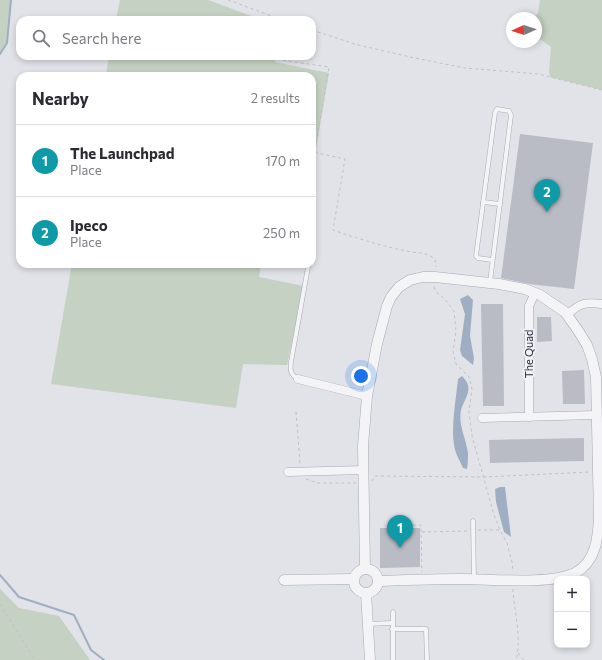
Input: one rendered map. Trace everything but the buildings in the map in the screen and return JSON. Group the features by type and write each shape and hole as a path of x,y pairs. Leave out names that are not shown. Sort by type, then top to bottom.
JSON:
{"street":[{"path":"365,569 364,446 366,396 377,344 387,306 391,297 399,287 410,280 423,277 435,277 490,283 526,289 554,304 567,315 587,345 596,377 598,535 595,550 587,562 576,572 547,580 474,579 378,581"},
{"name":"The Quad","path":"529,417 529,306 535,293"},
{"path":"567,315 577,306 583,304 602,304"},
{"path":"298,379 366,396"},
{"path":"482,418 597,415"},
{"path":"288,472 364,470"},
{"path":"365,569 373,570 376,573 378,581 376,588 366,593 358,590 354,579 358,572 365,569"},
{"path":"284,580 354,579"},
{"path":"366,593 370,660"}],"lane":[{"path":"490,283 511,114 507,110 497,109 495,113 476,256 480,259 492,260"},
{"path":"483,202 500,204"},
{"path":"298,379 292,375 290,371 308,268"},
{"path":"473,521 474,579"},
{"path":"393,612 393,660"},
{"path":"368,624 392,622"},
{"path":"392,630 426,629 427,660"}],"path":[{"path":"228,0 271,16"},
{"path":"316,31 358,45 415,58 466,68 538,74 602,90"},
{"path":"281,60 329,67 316,144"},
{"path":"316,153 345,159 333,230 386,247 428,254 433,257 436,262 434,287 436,292 454,311 456,332 453,352 456,364 469,377 472,389 469,412 472,436 494,515 507,543 512,562 517,631 516,660"},
{"path":"484,477 598,472"},
{"path":"397,528 397,526 421,525 422,580"},
{"path":"421,532 500,530"},
{"path":"0,604 35,660"},
{"path":"517,653 524,660"}],"green space":[{"path":"0,0 11,0 7,43 0,54"},
{"path":"120,0 208,0 251,16 117,16"},
{"path":"540,0 602,0 602,90 550,77 551,47 542,40 542,12 538,12"},
{"path":"108,60 275,60 275,62 329,73 316,149 316,72 107,72"},
{"path":"71,268 260,268 259,277 304,286 287,365 243,364 236,408 51,384"},
{"path":"0,589 19,608 59,616 90,660 0,660"}],"water":[{"path":"468,295 473,300 470,336 474,358 473,365 462,356 460,350 465,314 460,299"},
{"path":"462,376 468,385 467,397 460,416 468,453 467,469 463,468 458,457 453,437 453,421 458,379"},
{"path":"505,487 511,537 504,532 496,502 495,489"}],"waterway":[{"path":"0,54 7,43 11,0"},
{"path":"0,575 19,597 74,615 91,650 104,660"}],"place":[{"name":"Ipeco","path":"547,212"},
{"name":"The Launchpad","path":"400,548"}]}
